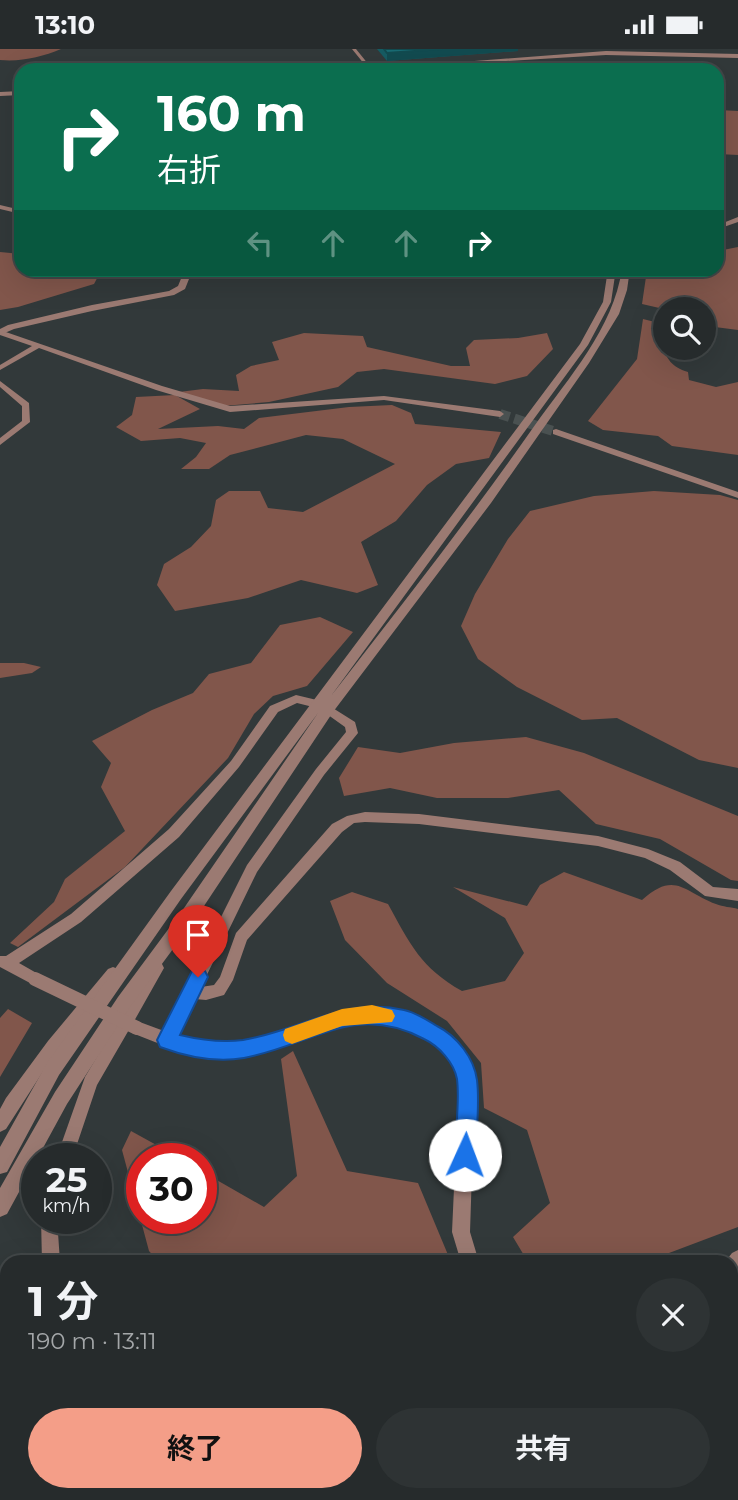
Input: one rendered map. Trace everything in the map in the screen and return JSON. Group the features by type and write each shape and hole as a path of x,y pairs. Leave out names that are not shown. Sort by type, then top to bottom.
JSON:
{"street":[{"path":"354,49 366,63"},
{"path":"533,49 554,63"},
{"path":"542,49 546,59"},
{"path":"476,63 640,53 738,56"},
{"path":"0,333 12,327 92,308 171,293 182,287 186,277"},
{"path":"69,1143 90,1082 190,913 323,707 584,345 607,302 611,277"},
{"path":"0,1123 13,1100 42,1061 487,501 615,314 625,277"},
{"path":"0,333 159,388 230,409 384,398 500,414"},
{"path":"0,368 39,345"},
{"path":"0,383 26,405 26,422 0,442"},
{"path":"556,432 738,495"},
{"path":"167,1040 252,869 320,772 352,733 351,725 323,707 296,699 274,709 235,764 174,833 76,918 4,962 137,1028 167,1040 210,1051 242,1049 270,1043 342,1017 372,1014 405,1019 440,1037 459,1059 467,1079 461,1232 468,1255"},
{"path":"191,992 206,994 219,990 226,980 241,937 337,828 351,819 419,819 598,841 648,853 675,866 710,892 738,895"},
{"path":"0,1165 53,1069 176,895"},
{"path":"0,1207 61,1098 124,1002 190,913"},
{"path":"49,1234 51,1255"}],"shaded area":[{"path":"0,49 61,49 31,58 0,60"},
{"path":"724,110 738,111 738,155 724,154"},
{"path":"738,247 738,330 716,327 716,297 653,297 653,307 642,304 646,277 724,277 724,250"},
{"path":"0,252 14,253 14,277 98,277 94,284 0,310"},
{"path":"643,319 653,322 653,360 669,360 688,372 689,380 716,387 738,382 738,455 672,446 658,436 603,430 588,421 637,359"},
{"path":"304,333 363,336 367,347 451,366 470,366 466,348 474,340 518,338 547,333 553,349 527,376 495,384 384,369 357,372 338,387 269,402 223,406 179,392 203,389 239,391 236,375 251,366 279,360 272,342"},
{"path":"175,395 200,409 158,429 218,426 244,429 259,418 349,407 392,405 411,413 415,424 501,432 489,458 456,464 427,485 396,521 361,542 378,585 357,593 301,580 248,598 175,611 157,585 164,564 191,547 211,526 216,500 229,491 260,491 268,508 303,512 395,464 343,439 306,435 230,455 209,469 181,469 196,457 206,443 180,438 141,441 116,427 132,415 136,397"},
{"path":"654,491 720,495 738,500 738,768 699,760 617,718 582,720 517,687 478,659 461,626 475,594 508,539 530,511 594,496"},
{"path":"320,617 353,632 307,686 273,696 254,714 228,758 125,867 18,947 10,943 54,902 65,879 125,831 101,787 111,763 92,741 152,710 193,693 209,674 251,663 280,625"},
{"path":"0,663 24,663 41,667 32,673 0,678"},
{"path":"526,737 584,753 738,816 738,881 731,880 660,839 596,824 559,790 508,798 437,798 390,788 344,796 339,778 358,747 400,753 454,743"},
{"path":"564,872 642,900 653,891 671,885 679,886 719,905 738,909 738,1227 666,1255 524,1255 513,1237 550,1203 527,1130 484,1108 481,1063 447,1021 387,983 345,940 330,901 352,892 388,904 410,943 426,964 462,991 505,981 524,953 505,918 453,887 527,906 540,885"},
{"path":"8,1009 32,1023 0,1077 0,1018"},
{"path":"293,1051 347,1171 418,1183 448,1255 153,1255 149,1251 144,1234 217,1234 217,1180 264,1207 297,1176 281,1059"},
{"path":"131,1131 153,1143 126,1143 126,1165 122,1150"}],"building":[{"path":"384,49 442,49 387,53"}],"tunnel":[{"path":"500,414 556,432"}],"slow traffic":[{"path":"292,1035 342,1017 372,1014 385,1016"}],"route":[{"path":"198,977 167,1040 190,1048 210,1051 242,1049 270,1043 342,1017 372,1014 405,1019 440,1037 459,1059 467,1079 465,1155"}]}
